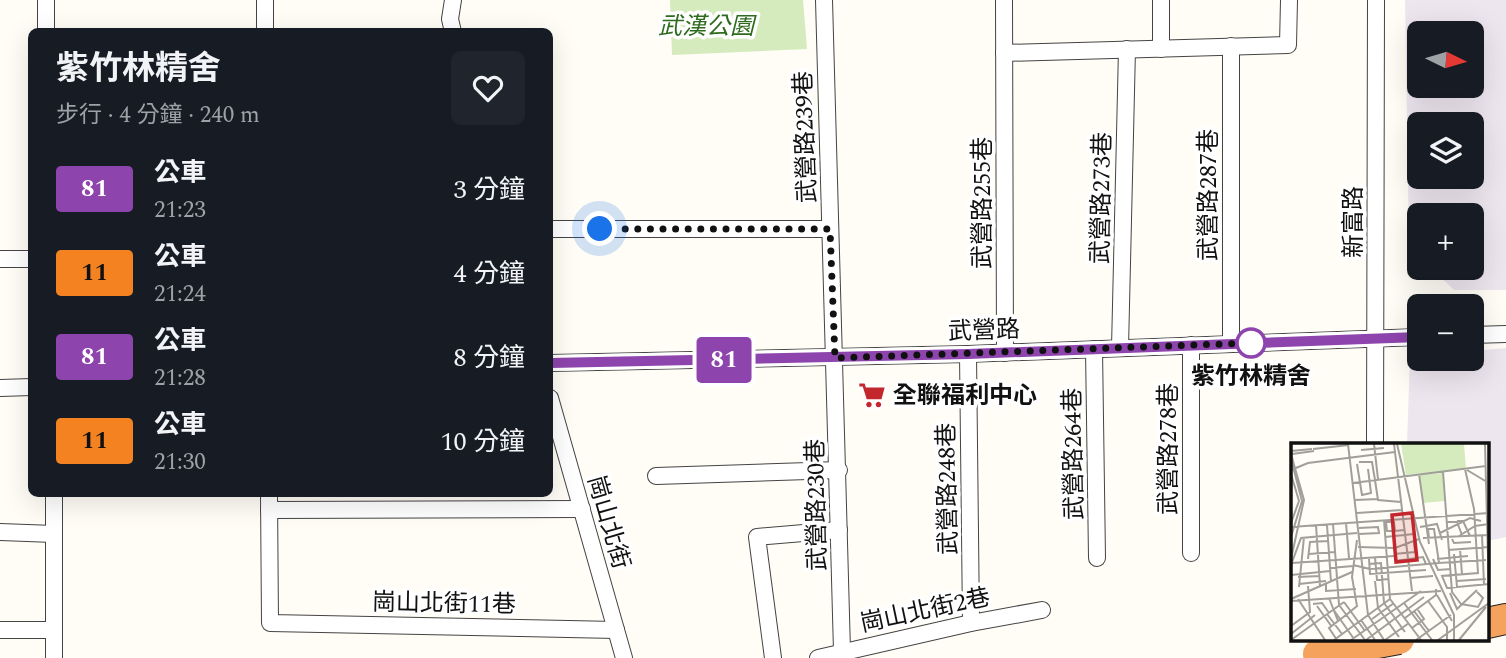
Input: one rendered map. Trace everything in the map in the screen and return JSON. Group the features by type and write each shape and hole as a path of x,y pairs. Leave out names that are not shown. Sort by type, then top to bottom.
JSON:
{"highway":[{"path":"1488,623 1506,619"},
{"path":"1310,656 1394,640"}],"street":[{"path":"46,0 46,28"},
{"path":"265,0 265,28"},
{"path":"452,28 450,19 453,0"},
{"name":"武營路239巷","path":"824,0 835,358"},
{"name":"武營路255巷","path":"1004,0 1005,352"},
{"path":"1161,0 1161,48"},
{"path":"1004,53 1288,45 1289,0"},
{"name":"新富路","path":"1375,443 1376,0"},
{"name":"武營路287巷","path":"1231,46 1231,344"},
{"name":"武營路273巷","path":"1120,348 1127,50"},
{"path":"553,229 830,229"},
{"path":"0,258 28,259"},
{"path":"1484,335 1506,334"},
{"name":"武營路","path":"553,363 835,358 1407,337"},
{"name":"武營路278巷","path":"1191,345 1191,553"},
{"name":"武營路264巷","path":"1094,349 1097,558"},
{"name":"武營路248巷","path":"968,354 971,623"},
{"name":"武營路230巷","path":"835,358 842,651"},
{"path":"0,388 28,387"},
{"name":"崗山北街","path":"553,408 624,658"},
{"path":"656,476 839,470"},
{"path":"54,497 54,658"},
{"path":"269,502 582,509"},
{"name":"崗山北街11巷","path":"269,502 270,623 616,630"},
{"path":"774,658 757,537 839,530"},
{"path":"0,532 54,534"},
{"name":"崗山北街2巷","path":"818,658 971,623 1042,610"},
{"path":"0,630 54,630"},
{"path":"1373,640 1373,658"}],"shaded area":[{"path":"1405,0 1506,0 1506,290 1454,290 1444,280 1484,280 1484,203 1408,203 1408,189 1484,189 1484,112 1407,112 1407,124"},
{"path":"1506,348 1506,537 1488,541 1488,443 1407,443 1409,371 1484,371 1484,350"}],"green space":[{"name":"武漢公園","path":"670,0 803,0 807,49 672,55"}],"bus line":[{"name":"81","path":"553,363 835,358 1407,337"}],"place":[{"name":"紫竹林精舍","path":"1251,343"},
{"name":"全聯福利中心","path":"872,395"}],"route":[{"path":"600,229 830,229 835,358 1251,343"}]}
